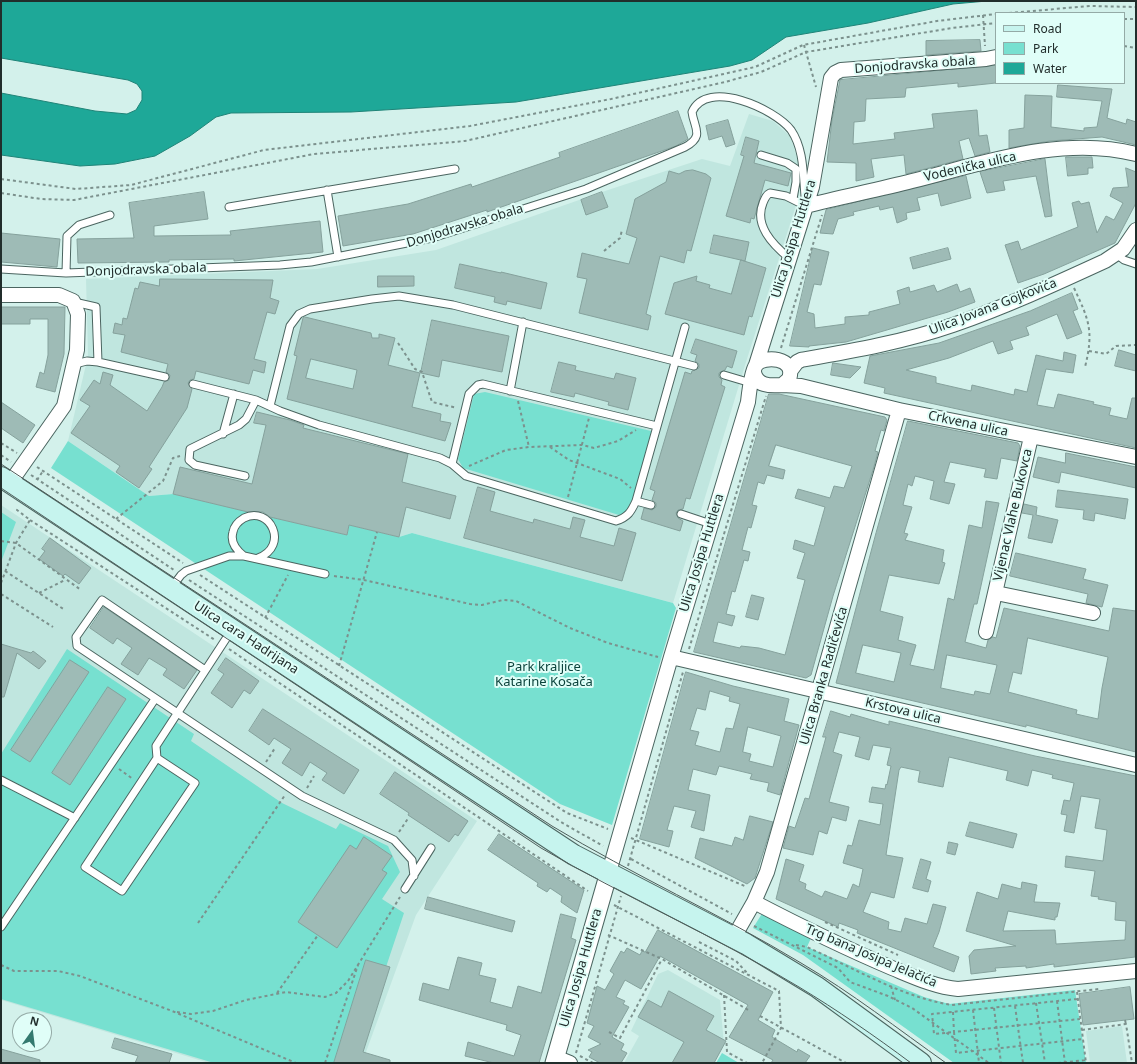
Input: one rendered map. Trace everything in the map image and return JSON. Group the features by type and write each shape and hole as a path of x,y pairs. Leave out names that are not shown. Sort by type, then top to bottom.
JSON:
{"main road":[{"name":"Ulica cara Hadrijana","path":"15,472 32,487 176,582 227,637 490,800 574,855 617,876"},
{"path":"617,876 739,929 921,1063"}],"street":[{"name":"Donjodravska obala","path":"834,73 841,70 986,60 995,57"},
{"name":"Ulica Josipa Huttlera","path":"665,657 711,524 748,402 764,334 812,187 831,78 834,73"},
{"name":"Vodenička ulica","path":"806,206 1012,157 1059,148 1104,148 1136,154"},
{"name":"Ulica Jovana Gojkovića","path":"780,380 797,362 801,360 855,350 952,325 1069,278 1105,262 1123,249 1136,230"},
{"path":"1,295 59,295 73,301 78,314 75,364 64,406 15,472"},
{"name":"Ulica Josipa Huttlera","path":"764,334 766,349 769,356 776,361"},
{"path":"765,360 776,361 788,364 780,380 756,379 754,373 765,360"},
{"name":"Ulica Josipa Huttlera","path":"748,402 758,389 780,380"},
{"name":"Crkvena ulica","path":"780,380 899,410 1136,457"},
{"name":"Ulica Branka Radičevića","path":"739,929 757,897 767,872 820,692 899,410"},
{"name":"Vijenac Vlahe Bukovca","path":"986,632 1031,437"},
{"name":"Vijenac Vlahe Bukovca","path":"996,593 1093,613"},
{"path":"617,876 615,851 665,657"},
{"name":"Krstova ulica","path":"665,657 1136,765"},
{"name":"Ulica Josipa Huttlera","path":"566,1059 601,899 617,876"},
{"name":"Trg bana Josipa Jelačića","path":"757,897 815,933 878,962 919,979 947,988 958,989 1136,971"}],"lane":[{"name":"Donjodravska obala","path":"1,269 66,273 280,265 338,257 432,238 586,189 685,147 693,143 696,136 697,129 692,112 694,106 704,100 716,97 728,97 742,100 767,110 791,130 803,161 806,206"},
{"path":"762,155 787,163 796,169 796,182 793,199"},
{"path":"228,207 455,169"},
{"path":"327,190 338,257"},
{"path":"789,258 778,249 761,224 761,209 766,195 770,193 793,199 806,206"},
{"path":"66,273 67,236 79,225 110,215"},
{"path":"1116,254 1124,260 1136,264"},
{"path":"270,406 290,326 299,314 310,309 398,296 453,305 676,360 694,366"},
{"path":"73,301 96,307 98,362"},
{"path":"513,391 523,322"},
{"path":"193,384 256,400 319,425 440,458 452,464 466,476 616,521 626,517 631,512 636,501 686,327"},
{"path":"75,364 87,361 98,362 165,377"},
{"path":"724,375 754,373"},
{"path":"452,464 469,394 478,385 483,384 657,426"},
{"path":"223,434 234,394"},
{"path":"245,476 195,465 189,460 188,454 190,449 239,425 246,419 256,400"},
{"path":"636,501 651,505"},
{"path":"681,514 711,524"},
{"path":"244,556 234,546 233,532 240,520 253,515 260,516 271,525 275,538 270,551 258,558"},
{"path":"176,582 191,569 229,556 258,558 325,574"},
{"path":"205,670 102,600 76,637 77,646 302,796 394,840 412,860 414,876"},
{"path":"157,758 194,783 122,891 85,867 157,758 156,746 227,637"},
{"path":"1,927 155,699"},
{"path":"1,780 75,818"},
{"path":"405,889 431,848"}],"path":[{"path":"1021,12 1090,6 1136,7"},
{"path":"1,179 76,189 131,185 264,150 470,126 611,99 754,67 804,45 938,21 995,14"},
{"path":"983,15 985,42"},
{"path":"1125,19 1136,19"},
{"path":"1,193 41,199 74,200 314,154 465,141 725,82 761,72 806,52 995,23"},
{"path":"804,45 818,93"},
{"path":"1125,46 1136,48"},
{"path":"776,361 826,201"},
{"path":"604,251 609,245 620,238 622,230"},
{"path":"1069,278 1090,325 1089,351 1086,367"},
{"path":"398,343 416,370 422,372 432,402 465,410"},
{"path":"1089,351 1106,354 1116,346 1136,345"},
{"path":"593,1063 566,1059 586,1020 608,935 618,907 617,876 630,858 686,661 780,380"},
{"path":"513,391 529,447"},
{"path":"566,506 591,410"},
{"path":"458,470 506,450 529,447 582,445 594,448 618,441 647,424"},
{"path":"1,442 15,472"},
{"path":"550,446 569,460 620,478 638,494"},
{"path":"116,519 162,481 173,458 188,454"},
{"path":"1,455 15,472 32,487 176,582 561,822 630,858 739,929 838,968 850,982 912,1008 989,1063"},
{"path":"15,472 43,471 265,618 567,813 635,840 757,897"},
{"path":"43,471 16,510 30,520 227,637 601,899 779,992 781,1028 762,1063"},
{"path":"1,583 16,543 30,520"},
{"path":"339,666 377,532"},
{"path":"1,541 16,543 81,590"},
{"path":"265,618 293,566"},
{"path":"5,571 65,610"},
{"path":"325,574 364,580 470,604 482,605 503,600 516,601 570,628 596,638 665,657"},
{"path":"39,593 65,579"},
{"path":"1,594 53,628"},
{"path":"261,769 275,748"},
{"path":"111,763 140,784"},
{"path":"302,796 314,776"},
{"path":"198,923 290,788"},
{"path":"394,840 409,817"},
{"path":"172,1011 190,1014 213,1011 246,1000 286,992 325,997 336,993 348,981 405,889"},
{"path":"824,922 904,958"},
{"path":"277,993 318,935"},
{"path":"608,935 662,959 750,1011"},
{"path":"696,948 702,938"},
{"path":"699,942 736,961 751,977"},
{"path":"609,1032 620,1038 662,959"},
{"path":"1,965 14,971 58,971 80,976 172,1011 296,1063"},
{"path":"325,1063 358,965"},
{"path":"891,986 895,1000"},
{"path":"1077,992 1086,1063"},
{"path":"724,995 727,1052 747,1063"},
{"path":"1078,999 932,1014 934,1034 1080,1019"},
{"path":"1057,1001 1065,1063"},
{"path":"1036,1003 1045,1063"},
{"path":"1015,1006 1022,1063"},
{"path":"994,1008 1001,1063"},
{"path":"973,1010 979,1063"},
{"path":"953,1012 956,1053 1083,1039"},
{"path":"760,1016 846,1063"},
{"path":"1126,1020 1132,1063"},
{"path":"1082,1030 1126,1024"},
{"path":"1058,1063 1086,1060"}],"shaded area":[{"path":"749,114 773,121 790,136 800,166 799,196 746,362 673,603 412,533 399,537 349,525 347,535 173,494 149,496 68,441 88,356 86,279 317,269 436,250 702,159 730,166"},
{"path":"1,505 477,821 416,915 362,1063 209,1063 52,1015 52,1012 41,1012 1,1000"},
{"path":"668,970 720,1000 724,1045 714,1063 624,1063 639,1036 631,1031 658,974"},
{"path":"1122,1026 1127,1063 1090,1063 1086,1031"}],"green space":[{"path":"485,392 651,431 655,440 631,510 619,515 463,468 458,459 474,394"},
{"name":"Park kraljice Katarine Kosača","path":"68,441 149,496 173,494 347,535 349,525 399,537 412,533 673,603 676,608 612,825 560,804 51,468"},
{"path":"1,512 16,522 1,562"},
{"path":"67,649 194,734 191,741 282,803 336,829 340,823 388,846 400,872 382,899 404,913 354,1063 214,1063 52,1014 52,1012 44,1012 1,999 1,754"},
{"path":"763,912 811,938 807,947 924,997 949,1004 1075,990 1086,1063 954,1063 803,955 753,928"},
{"path":"722,1053 739,1063 716,1063"}],"water":[{"path":"1,1 987,1 953,4 868,23 786,37 752,60 730,66 516,102 351,112 231,113 216,117 190,136 155,156 115,164 80,166 1,155 1,93 95,111 127,114 136,110 142,100 142,91 137,84 128,80 1,58"}],"building":[{"path":"980,40 981,51 926,55 926,41"},
{"path":"995,66 995,83 958,87 958,83 906,88 905,97 866,99 865,121 854,122 853,144 895,139 894,133 934,128 932,114 977,110 979,136 987,135 990,152 975,156 969,138 959,141 963,159 906,174 904,155 871,159 874,177 856,181 856,163 827,162 832,120 840,80"},
{"path":"1058,85 1112,89 1107,118 1126,124 1127,119 1136,122 1136,145 1102,137 1050,141 1009,148 1009,130 1024,128 1025,95 1052,96 1051,127 1084,131 1084,128 1097,127 1102,101 1057,97"},
{"path":"678,111 688,139 676,146 487,212 487,210 413,234 343,246 338,216 408,204 471,184 472,187 560,157 559,153"},
{"path":"728,120 735,144 726,147 722,136 709,140 706,126"},
{"path":"746,137 759,141 754,163 791,173 788,186 765,180 754,219 751,218 750,223 726,216 744,156 741,155"},
{"path":"1066,157 1092,157 1093,168 1088,168 1088,174 1068,176"},
{"path":"1045,159 1052,216 1045,217 1036,176 1003,181 1005,190 987,193 980,172"},
{"path":"1126,168 1136,172 1136,203 1115,243 1044,274 1018,283 1005,245 1018,241 1021,250 1078,227 1072,203 1079,201 1081,204 1089,202 1097,233 1106,216 1114,220 1123,203 1110,196 1113,188 1128,187"},
{"path":"693,170 706,174 711,178 691,251 687,250 684,263 660,256 646,314 651,316 648,330 579,313 587,279 577,277 582,253 629,264 637,238 626,234 635,199 666,182 669,171 679,174 685,171"},
{"path":"966,176 971,198 941,206 938,193 917,198 920,210 906,213 907,219 897,223 893,207 880,210 879,206 853,212 854,215 838,219 833,234 820,233 826,210"},
{"path":"204,192 208,219 154,226 154,236 231,235 230,231 320,221 323,252 234,261 234,259 169,260 169,262 78,263 77,239 134,238 129,203"},
{"path":"602,192 608,207 586,215 581,200"},
{"path":"1,233 60,239 57,267 1,262"},
{"path":"714,235 749,242 745,261 710,253"},
{"path":"813,248 829,252 821,285 814,284 807,312 814,314 815,328 845,324 845,317 869,315 869,312 900,304 897,291 909,287 910,292 934,285 937,292 957,284 960,292 970,288 975,302 948,312 846,342 809,347 790,346"},
{"path":"948,248 951,259 913,269 910,258"},
{"path":"741,260 766,268 752,317 749,316 744,335 665,314 674,283 697,276 696,281 710,285 709,288 731,294"},
{"path":"460,264 547,283 541,309 507,301 506,305 494,302 495,297 455,288"},
{"path":"378,276 414,276 414,286 378,287"},
{"path":"160,279 273,280 270,298 279,301 275,314 267,312 254,359 266,362 264,373 253,370 249,384 196,371 194,379 190,380 188,383 192,389 187,408 149,467 152,469 139,488 116,472 120,466 71,433 90,406 80,400 94,380 100,384 103,372 113,375 110,385 147,411 164,382 169,380 170,375 166,372 168,364 121,352 125,335 113,333 115,323 122,325 123,318 127,319 135,288 138,289 140,282 159,286"},
{"path":"1072,293 1078,309 1073,311 1082,333 1067,339 1057,314 1026,327 1029,335 1010,341 1013,349 998,354 993,341 949,358 906,370 936,377 936,383 971,391 972,385 1014,395 1015,389 1027,392 1036,355 1063,361 1064,352 1076,355 1073,373 1046,369 1037,405 1054,408 1058,394 1094,402 1093,404 1111,408 1109,415 1127,419 1132,398 1136,398 1136,448 884,393 885,388 864,383 870,356 939,343 1030,311"},
{"path":"1,307 65,307 64,354 55,392 36,387 40,372 44,374 48,355 48,319 30,319 30,324 1,324"},
{"path":"305,317 371,333 372,338 379,338 379,334 395,338 388,365 420,373 412,407 441,414 440,421 451,423 445,441 287,399 297,356 294,355 303,318","holes":["311,359 357,370 353,389 306,378"]},
{"path":"432,320 509,336 502,372 442,360 439,377 421,373"},
{"path":"696,339 737,351 732,368 727,366 725,370 719,373 719,377 722,380 721,385 725,387 690,499 686,498 683,509 678,510 676,513 678,518 683,521 680,531 641,519 644,508 652,510 656,507 656,503 652,500 655,491 650,489 685,372 691,374 692,371 699,368 699,364 695,361 697,355 691,353"},
{"path":"1119,350 1136,355 1136,371 1115,366"},
{"path":"559,362 576,366 575,370 614,379 616,373 636,378 628,410 608,405 609,402 575,393 574,397 551,392"},
{"path":"833,363 861,367 850,378 831,375"},
{"path":"769,394 779,394 885,417 887,420 884,431 881,430 875,451 878,452 873,470 833,596 811,675 806,678 694,652","holes":["776,445 852,466 844,488 834,486 830,498 798,489 795,498 825,507 814,546 795,540 793,549 805,553 797,578 805,580 785,655 759,648 741,646 740,648 713,642 718,622 732,626 735,616 726,614 732,591 735,592 744,560 748,561 750,552 742,550 748,527 751,528 757,506 752,505 758,482 764,484 767,475 783,479 785,470 769,466"]},
{"path":"1,402 35,425 23,443 1,428"},
{"path":"257,412 290,420 304,425 303,428 408,454 402,482 456,496 450,519 406,507 399,537 349,525 347,535 270,517 263,512 248,512 173,494 180,467 252,484 266,425 254,423"},
{"path":"908,421 1018,443 1020,446 1017,461 1001,458 997,479 984,477 986,469 950,462 944,482 955,484 949,504 930,499 934,481 915,476 912,486 908,484 903,505 912,507 904,533 908,534 905,540 944,550 942,562 945,563 939,584 889,575 880,611 903,617 898,640 916,645 910,665 934,670 948,598 954,600 969,525 982,528 986,501 999,503 977,604 974,604 965,642 986,648 988,640 993,637 996,638 1004,608 1109,631 1113,608 1136,611 1136,752 1026,725 1026,727 836,683","holes":["1028,638 1108,657 1098,719 1076,714 1077,710 1008,692 1013,672 1021,674","863,645 901,653 894,682 856,673","947,655 997,665 990,694 975,691 974,695 941,688"]},
{"path":"1066,453 1136,467 1136,488 1061,472 1059,483 1033,477 1038,457 1065,463"},
{"path":"478,487 495,492 490,511 533,523 534,519 570,529 573,517 585,520 580,537 614,546 619,528 636,533 622,581 464,538"},
{"path":"1058,490 1128,499 1125,519 1095,513 1094,521 1083,519 1084,510 1056,507"},
{"path":"1024,504 1037,507 1036,515 1058,520 1052,543 1028,538 1033,515 1022,513"},
{"path":"50,538 91,568 79,584 65,574 63,576 39,559 45,551 42,549"},
{"path":"1016,553 1086,569 1083,579 1108,585 1102,607 1086,603 1088,594 1010,576"},
{"path":"752,595 764,598 758,620 746,617"},
{"path":"104,607 197,670 184,689 163,675 167,669 149,658 138,675 121,664 132,648 117,638 113,644 90,628"},
{"path":"1,644 31,653 33,651 46,661 39,669 17,653 4,697 1,697"},
{"path":"226,658 259,681 250,694 244,690 232,708 211,693 224,674 218,670"},
{"path":"70,660 89,672 30,762 11,750"},
{"path":"686,672 733,686 789,699 784,721 799,725 780,795 767,791 769,783 750,779 752,774 719,766 716,775 693,769 688,790 710,795 704,831 691,827 696,811 674,806 667,830 673,831 669,847 640,839","holes":["710,691 730,697 729,701 740,704 733,729 726,728 720,752 695,745 699,732 690,730 697,708 705,710","748,727 781,736 773,767 749,761 751,754 743,752"]},
{"path":"108,687 126,699 70,785 52,773"},
{"path":"263,709 359,770 344,794 322,780 327,773 310,762 302,776 282,763 291,749 274,738 269,745 249,731"},
{"path":"831,711 850,717 851,714 889,725 889,721 1035,756 1136,776 1135,957 1054,967 1054,964 1026,968 1026,966 995,968 996,971 971,974 969,956 974,950 1016,946 966,931 977,892 998,899 1002,884 1021,889 1022,882 1037,885 1034,902 1060,903 1055,920 1008,911 1003,931 1055,930 1056,944 1125,940 1126,921 1115,920 1116,902 1098,899 1099,897 1091,896 1095,871 1065,867 1066,856 1103,861 1107,830 1095,828 1100,799 1081,796 1074,833 1064,831 1067,815 1061,814 1064,800 1070,801 1074,783 1052,778 1053,775 1032,770 1028,786 1006,780 1008,771 949,757 943,787 918,782 920,771 901,767 899,770 886,855 903,858 894,898 871,892 863,912 889,922 888,929 901,932 905,918 927,924 933,904 946,907 933,947 959,957 954,972 857,933 858,930 839,923 838,927 776,899 786,859 804,865 799,881 806,884 805,889 822,897 825,891 847,899 853,884 859,887 863,869 843,863 848,845 852,846 859,820 880,825 883,804 869,802 872,787 885,789 886,784 887,785 891,766 887,765 891,748 873,745 869,760 855,756 860,737 839,732 833,752 842,755 829,802 849,807 846,821 832,817 827,834 819,831 813,855 783,848 789,826 795,828 805,798 809,799 826,737 823,737"},
{"path":"395,772 468,821 458,836 455,834 449,842 408,815 409,813 380,794"},
{"path":"750,816 773,822 755,878 747,884 695,858 700,838 732,846 735,837 743,840"},
{"path":"970,822 1017,834 1013,848 966,836"},
{"path":"499,834 584,890 577,913 561,902 562,896 550,888 547,892 537,886 538,883 488,850"},
{"path":"364,837 392,856 382,870 387,873 337,948 298,922 350,845 356,849"},
{"path":"949,842 958,844 955,855 947,853"},
{"path":"921,859 931,862 926,879 931,881 928,892 913,888"},
{"path":"428,897 515,921 512,932 425,909"},
{"path":"561,914 576,918 571,938 576,940 539,1063 494,1063 465,1056 468,1042 514,1056 521,1035 506,1030 507,1025 419,1000 423,983 449,990 458,957 482,963 479,975 496,979 490,1002 512,1008 518,986 541,993"},
{"path":"658,930 773,992 758,1020 775,1030 772,1037 797,1052 798,1049 810,1056 805,1063 771,1063 773,1060 729,1037 748,1005 660,956 641,989 625,980 616,997 625,1001 623,1004 629,1007 612,1037 624,1044 621,1050 627,1053 621,1063 600,1063 589,1057 592,1052 588,1050 601,1044 588,1037 594,1026 587,1023 597,986 605,990 614,974 610,971 621,951 624,953 627,948 640,955 642,951 645,952"},
{"path":"366,960 390,967 363,1052 390,1060 390,1063 334,1063"},
{"path":"1130,987 1134,1019 1083,1025 1079,994"},
{"path":"669,991 714,1016 706,1030 726,1041 714,1063 672,1063 684,1042 638,1017 648,1000 661,1007"},
{"path":"115,1038 172,1054 169,1063 135,1063 138,1056 112,1048"},
{"path":"1,1049 40,1060 40,1063 1,1063"}],"tram line":[{"path":"1,464 552,826 801,963 857,999 946,1063"},
{"path":"1,488 541,848 767,968 842,1014 911,1063"}]}
